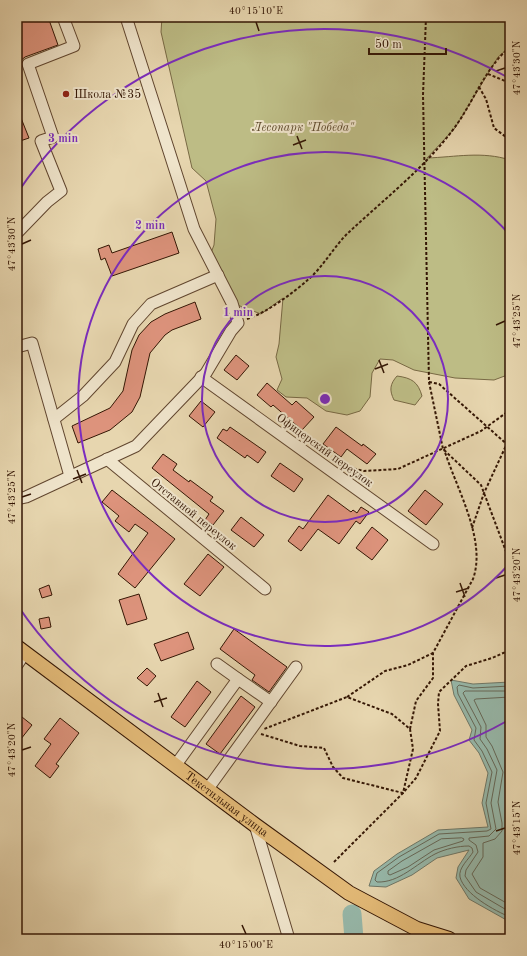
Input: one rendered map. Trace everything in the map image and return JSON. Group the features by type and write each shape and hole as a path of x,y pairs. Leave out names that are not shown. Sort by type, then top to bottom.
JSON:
{"main road":[{"name":"Текстильная улица","path":"21,650 207,790 349,893 417,929 449,939"}],"street":[{"path":"17,233 47,202 61,191 41,141 53,137 28,64 74,46 63,17"},
{"path":"17,499 26,497 136,446 206,373 238,322 232,303 194,229 126,17"},
{"path":"54,419 83,396 114,362 133,324 151,304 218,275"},
{"path":"17,346 32,343 70,476"},
{"name":"Офицерский переулок","path":"201,377 433,544"},
{"name":"Отставной переулок","path":"106,459 266,589"},
{"path":"17,665 21,650"},
{"path":"217,664 271,702"},
{"path":"207,790 296,667"},
{"path":"175,766 238,679"},
{"path":"255,825 289,939"}],"path":[{"path":"404,793 413,749 410,729 416,701 433,678 433,653 473,580 477,568 478,551 468,513 444,449 429,382 423,95 426,17"},
{"path":"238,322 261,314 310,278 346,235 387,199 455,128 498,57 510,47"},
{"path":"488,74 510,83"},
{"path":"479,87 486,99 494,128 510,140"},
{"path":"429,382 439,384 486,427 510,446"},
{"path":"340,466 364,471 398,469 444,449 486,427 510,410"},
{"path":"472,530 484,493 510,437"},
{"path":"444,449 481,485 510,562"},
{"path":"334,862 404,793 416,778 431,747 438,738 440,731 438,704 439,692 466,666 492,658 510,650"},
{"path":"404,793 343,778 333,767 324,748 300,746 279,741 257,732 347,697 385,671 408,665 433,653"},
{"path":"347,697 392,714 410,729"}],"green space":[{"name":"Лесопарк \"Победа\"","path":"162,17 510,17 510,47 498,57 455,128 427,158 479,155 500,157 510,160 510,374 494,380 455,378 414,370 393,360 380,359 372,373 370,397 360,411 347,415 326,411 307,398 286,397 277,390 282,379 276,357 279,344 283,298 261,314 232,303 209,258 214,245 216,219 206,181 192,168 161,32"},
{"path":"397,376 407,378 419,387 422,396 415,405 394,400 391,393 391,387"}],"water":[{"path":"451,680 473,684 510,682 510,922 469,899 456,878 458,867 469,850 437,858 412,875 386,887 369,886 374,871 397,854 438,830 488,827 482,803 488,773 479,753 469,740 472,730 454,695"}],"building":[{"path":"17,17 48,17 58,45 25,57 20,61 17,52"},
{"path":"17,108 29,138 17,142"},
{"path":"172,232 179,253 112,276 105,258 101,260 98,249 109,245 112,253"},
{"path":"195,302 201,319 172,330 165,335 150,353 140,397 132,412 110,430 78,443 72,426 110,408 123,391 132,350 139,335 151,322 165,314"},
{"path":"236,355 249,366 237,380 224,370"},
{"path":"267,383 292,405 296,401 314,417 302,430 273,405 271,407 257,395"},
{"path":"201,401 215,412 203,427 189,416"},
{"path":"230,427 266,452 258,463 247,455 245,458 217,438 223,429 227,431"},
{"path":"336,427 362,446 363,444 376,454 367,464 347,449 341,457 323,444"},
{"path":"163,454 177,464 173,470 189,482 190,480 213,497 210,501 224,511 213,525 205,520 209,514 152,468"},
{"path":"280,463 303,479 294,492 271,476"},
{"path":"112,490 175,539 135,588 118,574 148,533 135,524 129,532 115,521 119,516 102,502"},
{"path":"425,490 443,504 426,525 408,511"},
{"path":"328,495 351,512 353,510 357,513 361,507 369,512 360,524 356,521 339,544 318,529 301,551 288,541 299,526 303,529"},
{"path":"241,517 264,535 254,547 231,530"},
{"path":"372,527 388,540 372,560 356,548"},
{"path":"208,554 224,567 200,596 184,584"},
{"path":"49,585 52,595 42,598 39,589"},
{"path":"139,594 147,619 127,625 119,600"},
{"path":"49,617 51,627 41,629 39,619"},
{"path":"234,629 287,667 269,692 252,680 255,675 220,649"},
{"path":"188,632 194,649 161,661 154,644"},
{"path":"147,668 156,676 147,686 137,678"},
{"path":"197,681 211,692 185,727 171,717"},
{"path":"241,696 255,707 220,754 206,744"},
{"path":"17,713 32,725 17,744"},
{"path":"60,718 79,733 56,764 59,766 50,778 35,766 51,744 44,739"}],"waterway":[{"path":"352,914 354,939"}],"place":[{"name":"Школа №35","path":"66,94"}]}
